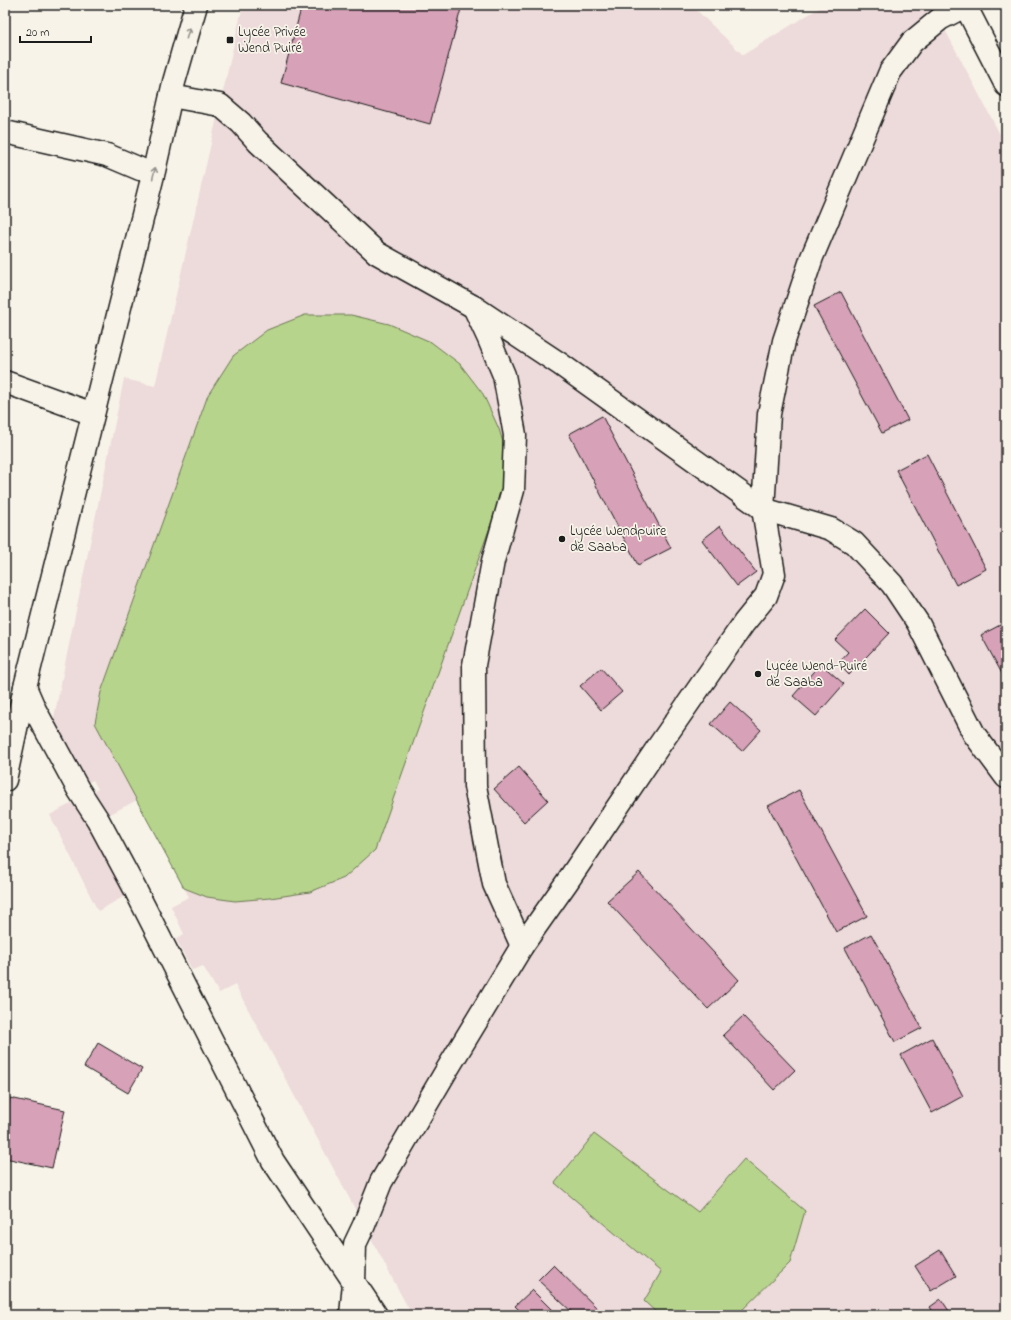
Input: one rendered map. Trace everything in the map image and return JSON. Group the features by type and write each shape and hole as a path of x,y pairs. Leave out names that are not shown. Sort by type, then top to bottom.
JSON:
{"street":[{"path":"93,414 134,194 180,5"},
{"path":"5,780 25,687 154,171 171,96 196,5"},
{"path":"351,1315 355,1244 382,1182 445,1073 522,946 744,623 766,596 774,574 763,509 769,414 784,341 812,257 890,72 912,42 940,19 965,6 1006,85"},
{"path":"171,96 220,105 241,122 258,142 377,253 474,307 560,364 763,509 830,529 854,543 892,584 918,623 974,734 1006,777"},
{"path":"5,132 107,155 140,169"},
{"path":"474,307 504,376 515,435 513,490 493,561 474,665 475,786 494,884 522,946"},
{"path":"5,382 93,414"},
{"path":"25,687 38,717 78,789 98,820 135,889 274,1161 376,1315"}],"shaded area":[{"name":"Lycée Wendpuire de Saaba","path":"243,5 691,5 743,55 819,8 819,5 932,5 1006,146 1006,1315 412,1315 235,985 219,993 203,966 192,970 176,939 184,934 171,906 189,897 137,800 95,822 132,892 98,911 50,815 98,789 93,780 85,784 52,727 124,379 155,386"}],"green space":[{"path":"305,315 351,315 389,324 431,342 460,364 483,394 499,429 507,455 507,479 375,850 344,878 310,892 235,901 207,897 184,888 95,723 101,692 208,395 233,356 267,330"},
{"path":"594,1134 698,1212 744,1159 805,1211 790,1263 737,1315 659,1315 644,1301 661,1272 555,1183"}],"building":[{"path":"302,5 462,5 430,124 281,83"},
{"path":"762,5 792,5 792,7"},
{"path":"841,292 908,420 882,433 814,306"},
{"path":"602,416 671,548 638,565 569,434"},
{"path":"927,454 986,569 956,585 896,470"},
{"path":"720,526 756,572 737,586 702,540"},
{"path":"865,609 889,633 849,675 838,663 848,652 835,640"},
{"path":"1006,622 1006,681 981,635"},
{"path":"821,664 844,684 816,716 793,696"},
{"path":"601,668 622,692 601,710 580,686"},
{"path":"730,702 761,730 742,751 711,724"},
{"path":"519,767 548,800 524,822 494,789"},
{"path":"799,790 867,916 836,932 768,806"},
{"path":"639,872 739,980 708,1009 607,901"},
{"path":"871,934 922,1028 895,1042 845,948"},
{"path":"743,1016 795,1070 774,1090 723,1035"},
{"path":"932,1038 963,1096 932,1113 901,1055"},
{"path":"98,1043 142,1069 128,1093 84,1067"},
{"path":"10,1098 65,1110 52,1168 5,1158 5,1123"},
{"path":"940,1250 956,1276 931,1291 915,1266"},
{"path":"553,1265 602,1313 601,1315 575,1315 538,1280"},
{"path":"532,1290 557,1315 524,1315 515,1306"},
{"path":"941,1299 949,1311 942,1315 935,1315 930,1307"}],"place":[{"name":"Lycée Privée Wend Puiré","path":"230,40"},
{"name":"Lycée Wendpuire de Saaba","path":"562,539"},
{"name":"Lycée Wend-Puiré de Saaba","path":"758,674"}]}
